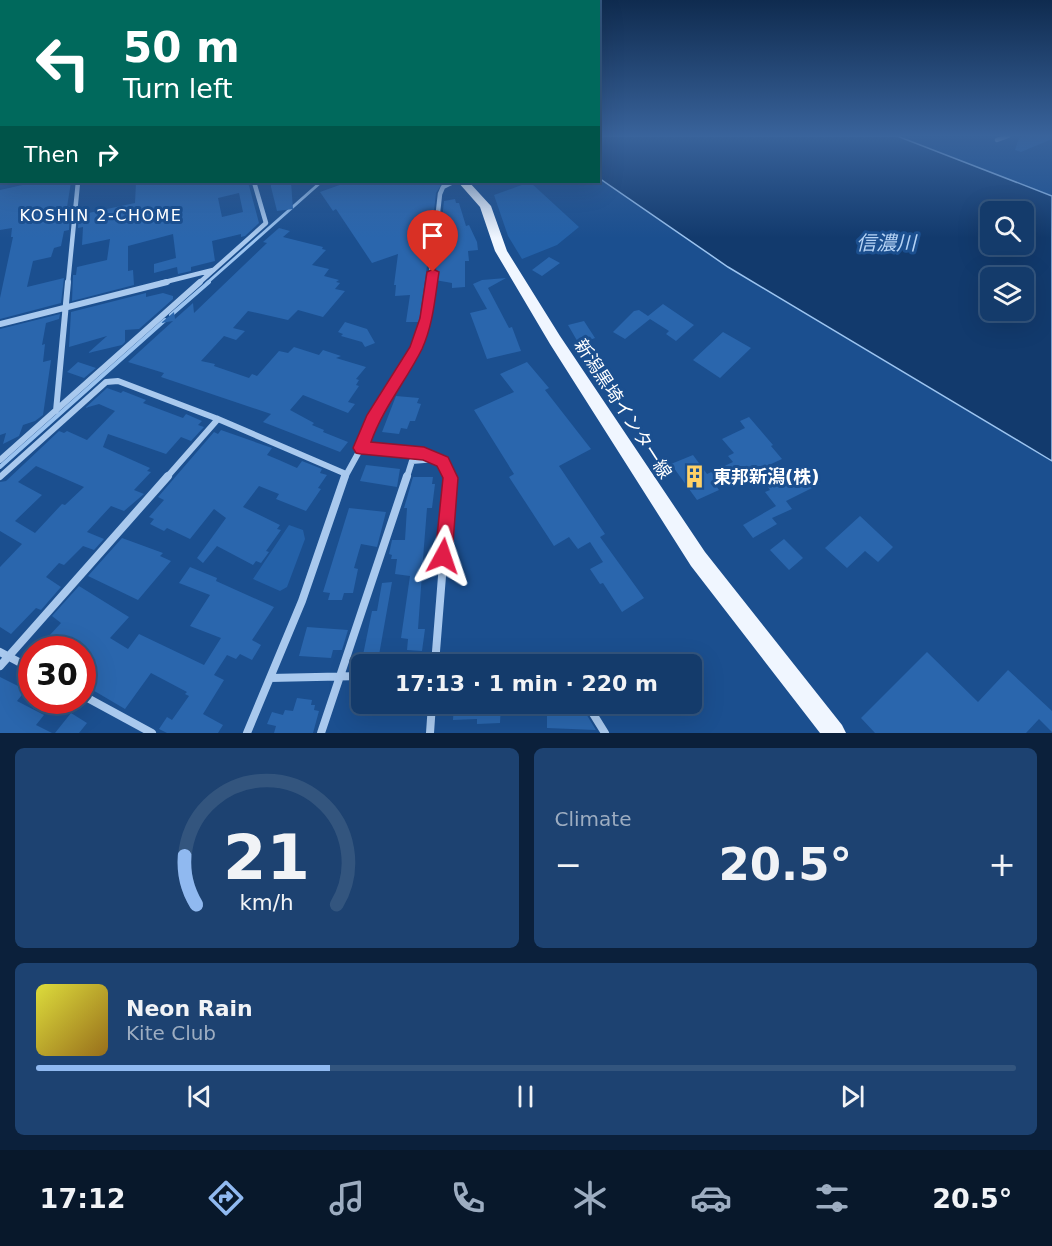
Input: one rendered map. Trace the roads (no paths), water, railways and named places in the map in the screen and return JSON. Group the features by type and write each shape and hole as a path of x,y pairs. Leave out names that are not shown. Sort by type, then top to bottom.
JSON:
{"main road":[{"name":"新潟黒埼インター線","path":"465,183 484,206 501,251 555,340 692,550 834,733"}],"street":[{"path":"56,412 64,308 78,183"},
{"path":"0,460 266,223 254,183"},
{"path":"247,733 302,601 346,474 361,448 372,419 416,348 426,318 440,194 443,187 451,183"},
{"path":"0,324 216,269"},
{"path":"0,477 106,382 118,381 346,474"},
{"path":"56,412 65,418"},
{"path":"0,666 4,655 36,627 218,420"},
{"path":"361,448 424,453 442,461 450,478 436,654"},
{"path":"321,733 412,461 436,459"},
{"path":"4,655 18,662"},
{"path":"270,678 351,676"},
{"path":"96,703 152,733"},
{"path":"429,733 431,714"},
{"path":"593,714 605,733"}],"water":[{"name":"信濃川","path":"600,170 985,170 1052,196 1052,461 728,267 600,179"}],"waterway":[{"path":"207,283 320,183"},
{"path":"171,315 209,282"},
{"path":"0,467 165,320"}],"place":[{"name":"東邦新潟(株)","path":"695,477"}],"district":[{"name":"KOSHIN 2-CHOME","path":"101,215"}]}
